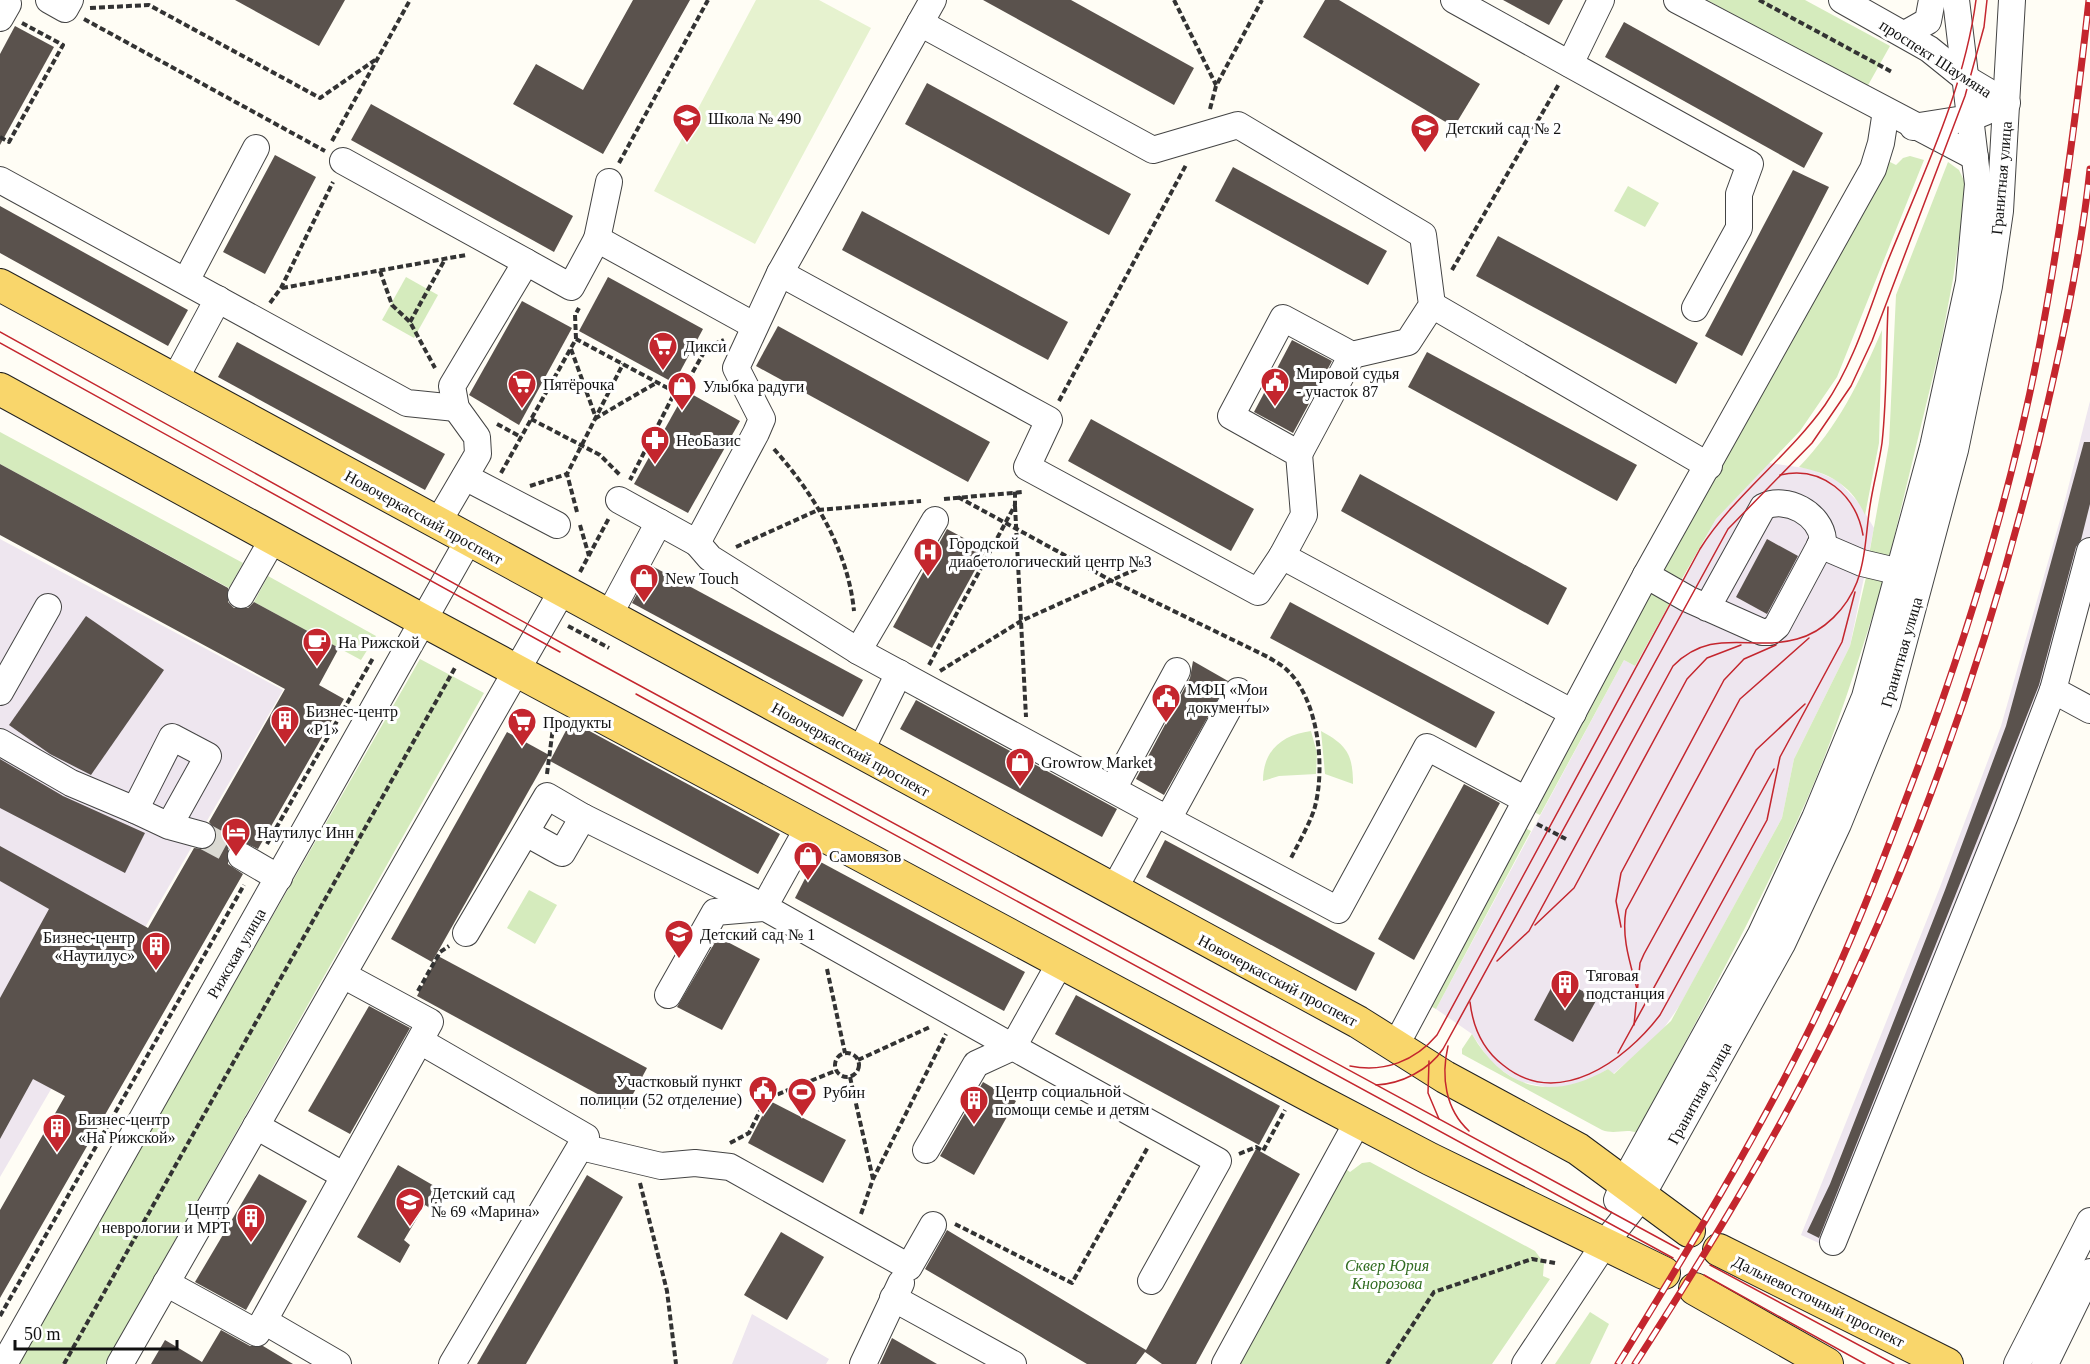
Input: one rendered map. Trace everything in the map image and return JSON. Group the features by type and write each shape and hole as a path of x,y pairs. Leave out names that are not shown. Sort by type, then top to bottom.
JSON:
{"main road":[{"name":"Новочеркасский проспект","path":"0,285 468,541 569,585 608,617 1358,1022 1445,1077 1578,1149 1689,1232"},
{"path":"0,389 516,671 1358,1122 1544,1216 1664,1273"},
{"name":"Дальневосточный проспект","path":"1722,1252 1947,1364"},
{"path":"1699,1291 1827,1364"}],"street":[{"path":"704,550 762,419 736,368 780,273 933,0"},
{"path":"1454,0 1750,164 1739,194 1739,228 1695,308"},
{"path":"1570,64 1601,0"},
{"path":"1677,0 1975,157"},
{"name":"проспект Шаумяна","path":"1842,0 1905,34 1929,49 1965,78 2007,103"},
{"path":"1905,34 1928,21 1932,0"},
{"name":"Гранитная улица","path":"1525,1364 1605,1244 1761,934 1815,818 1865,697 1933,447 1969,282 1978,207 1975,157 1956,0"},
{"name":"Гранитная улица","path":"1633,1189 1782,944 1838,824 1887,704 1955,450 1989,286 2000,211 2012,0"},
{"path":"920,23 1153,150 1238,125 1423,235 1432,304 1408,342 1352,355 1283,318 1231,416 1299,454"},
{"name":"проспект Шаумяна","path":"1913,126 1970,118 2007,103"},
{"path":"1396,1045 1529,811 1573,713 1646,575 1873,169 1881,144 1886,111"},
{"path":"186,281 256,148"},
{"path":"335,157 571,286 597,239 609,182"},
{"path":"0,180 407,403 454,397"},
{"path":"597,239 755,327"},
{"path":"454,397 526,262"},
{"path":"780,273 1049,420 1026,479 1179,549 1258,592 1282,556 1304,514 1299,454 1352,355"},
{"path":"174,381 218,299"},
{"path":"1432,304 1709,466"},
{"path":"437,524 478,454 477,437 454,397"},
{"path":"465,477 557,525"},
{"path":"619,500 704,550 858,651 1338,910 1427,747 1529,811"},
{"path":"1646,575 1707,608 1762,632 1770,632 1777,626 1820,545 1822,533 1818,524 1802,510 1784,502 1773,502 1763,507 1707,608"},
{"path":"858,651 936,506"},
{"path":"608,617 659,522"},
{"path":"241,595 273,539"},
{"name":"Рижская улица","path":"4,1364 468,541"},
{"path":"1820,545 1862,562 1900,572"},
{"path":"1833,1242 2006,813 2053,690 2090,551"},
{"path":"1282,556 1573,713"},
{"path":"120,1364 516,671 569,585"},
{"path":"0,692 8,659 48,607"},
{"path":"1113,789 1177,670"},
{"path":"860,753 909,679"},
{"path":"2053,690 2090,710"},
{"path":"1113,891 1162,816 1238,691"},
{"path":"135,810 172,737 208,756 169,826"},
{"path":"0,742 71,783 169,826 202,834"},
{"path":"466,933 547,796 583,818 764,908 1218,1161 1151,1281"},
{"path":"526,833 562,854 583,818"},
{"path":"764,908 809,826"},
{"path":"248,860 279,878"},
{"path":"668,995 715,912 764,908"},
{"path":"926,1149 976,1064 1013,1047 1060,963"},
{"path":"166,1284 257,1333 264,1321 430,1022 343,975"},
{"path":"420,1041 586,1137 452,1364"},
{"path":"1225,1364 1358,1122"},
{"path":"256,1126 343,1175"},
{"path":"581,1148 661,1166 695,1163 730,1167 909,1267"},
{"path":"2017,1364 2090,1221"},
{"path":"863,1364 893,1298 933,1225"},
{"path":"2044,1364 2090,1272"},
{"path":"893,1298 1013,1364"},
{"path":"264,1321 338,1364"}],"path":[{"path":"257,320 281,288 378,58 410,0"},
{"path":"609,182 708,0"},
{"path":"1174,0 1216,86"},
{"path":"1049,420 1203,135 1216,86 1262,0"},
{"path":"1759,0 1892,72"},
{"path":"62,3 149,5 320,98 378,58"},
{"path":"62,3 335,157"},
{"path":"0,137 9,142 63,45 4,12"},
{"path":"1432,304 1570,64"},
{"path":"281,288 445,260 495,245"},
{"path":"410,322 445,260"},
{"path":"380,271 392,305 410,322 434,367 454,397"},
{"path":"531,419 600,455 628,483 675,392 686,384 707,347 755,327"},
{"path":"491,491 576,339 675,392"},
{"path":"571,348 596,418"},
{"path":"589,556 567,474 623,364"},
{"path":"596,418 656,382"},
{"path":"756,433 773,448 798,477 841,553 853,606 858,651"},
{"path":"704,550 818,510 936,506 1014,493 1026,479"},
{"path":"1026,479 1014,493 1027,743"},
{"path":"569,585 589,556 619,500"},
{"path":"909,679 1015,505"},
{"path":"909,679 1021,621 1179,549"},
{"path":"0,1316 248,860 377,650"},
{"path":"64,1364 458,664"},
{"path":"547,796 547,762 551,754 554,714"},
{"path":"1529,811 1566,839"},
{"path":"413,998 440,952 466,933"},
{"path":"832,959 827,967 845,1053"},
{"path":"858,1060 956,1015"},
{"path":"854,1236 873,1179 956,1015"},
{"path":"836,1071 844,1077 850,1077 858,1070 858,1060 855,1056 845,1053"},
{"path":"836,1071 836,1060 845,1053"},
{"path":"695,1163 749,1133 766,1099 836,1071"},
{"path":"850,1077 873,1179"},
{"path":"1218,1161 1256,1147 1263,1151 1287,1106"},
{"path":"933,1225 950,1222 1072,1283 1159,1128"},
{"path":"634,1161 667,1291 676,1364"},
{"path":"1387,1364 1434,1292 1532,1259 1555,1263"}],"shaded area":[{"path":"2090,401 2090,578 1832,1249 1801,1235 1940,887 2001,726 2060,520"},
{"path":"1769,463 1811,469 1838,481 1859,503 1874,528 1850,646 1794,759 1782,818 1680,1005 1659,1035 1613,1074 1608,1069 1590,1080 1550,1088 1518,1081 1492,1064 1472,1034 1436,1009 1624,660 1635,666 1716,519"},
{"path":"0,539 283,690 0,1177"},
{"path":"752,1314 829,1359 826,1364 732,1364"}],"green space":[{"path":"756,0 819,0 871,28 755,244 654,191"},
{"path":"1707,0 1805,0 1890,46 1867,87"},
{"path":"1910,156 1924,160 1837,377 1800,431 1716,519 1679,584 1661,575 1713,467 1888,161 1896,165 1903,158"},
{"path":"1948,162 1959,170 1967,187 1953,279 1941,343 1890,554 1884,558 1869,555 1889,444 1896,295"},
{"path":"1628,186 1659,203 1645,227 1614,211"},
{"path":"406,277 438,295 414,338 382,320"},
{"path":"1882,330 1879,443 1865,515 1854,496 1839,482 1821,473 1799,467 1837,420"},
{"path":"0,432 243,563 229,588 0,464"},
{"path":"1867,573 1880,575 1883,583 1819,771 1747,925 1637,1133 1602,1130 1462,1054 1462,1049 1472,1034 1499,1068 1515,1079 1531,1085 1549,1087 1568,1085 1588,1079 1608,1069 1614,1074 1671,1021 1782,818 1794,759 1850,646"},
{"path":"268,576 376,636 361,660 254,602"},
{"path":"1653,592 1671,601 1635,666 1624,660 1540,815 1528,809 1645,593"},
{"path":"420,659 484,693 105,1364 16,1364"},
{"path":"1311,731 1317,753 1316,774 1279,776 1263,781 1266,761 1276,746 1291,736"},
{"path":"1321,731 1337,741 1347,752 1352,765 1353,784 1325,774"},
{"path":"1520,825 1531,831 1436,1009 1424,1003"},
{"path":"529,890 557,905 535,944 507,928"},
{"name":"Сквер Юрия Кнорозова","path":"1370,1162 1535,1251 1544,1263 1543,1276 1550,1279 1492,1364 1237,1364 1343,1167 1350,1172 1362,1163"},
{"path":"1590,1312 1609,1324 1590,1364 1555,1364"}],"building":[{"path":"235,0 345,0 319,46"},
{"path":"633,0 690,0 603,154 513,104 536,64 583,90"},
{"path":"983,0 1071,0 1194,68 1174,105"},
{"path":"1325,0 1339,0 1480,84 1454,127 1303,37"},
{"path":"1503,0 1563,0 1549,25"},
{"path":"1624,22 1823,133 1804,168 1605,57"},
{"path":"15,26 54,47 0,145 0,54"},
{"path":"927,83 1131,194 1109,235 905,124"},
{"path":"371,104 573,216 554,252 351,140"},
{"path":"275,155 316,177 265,274 223,252"},
{"path":"1233,167 1387,251 1368,285 1215,201"},
{"path":"1793,170 1829,187 1742,356 1705,336"},
{"path":"0,206 188,310 168,346 0,253"},
{"path":"862,211 1068,322 1048,360 842,250"},
{"path":"1498,236 1698,343 1676,384 1476,276"},
{"path":"608,277 703,329 674,383 579,331"},
{"path":"522,301 572,328 519,425 469,395"},
{"path":"778,326 990,442 968,482 756,366"},
{"path":"1292,340 1332,361 1293,433 1254,412"},
{"path":"237,342 445,454 425,490 218,377"},
{"path":"1427,352 1637,465 1617,501 1408,387"},
{"path":"686,391 740,421 688,513 634,484"},
{"path":"1091,419 1254,509 1231,551 1068,461"},
{"path":"2084,442 2090,442 2090,504 2081,540 2076,547 2039,685 1819,1238 1807,1232 1830,1184 1945,890 2006,726"},
{"path":"0,464 228,588 228,602 234,608 248,608 254,602 339,648 319,685 344,699 258,849 240,841 228,849 228,864 243,874 0,1298 0,1210 65,1096 33,1079 0,1139 0,998 49,909 0,881 0,846 148,928 194,848 206,849 216,839 216,831 209,822 285,689 0,535"},
{"path":"1360,474 1567,588 1548,625 1341,511"},
{"path":"947,529 986,550 932,648 893,627"},
{"path":"1767,539 1798,556 1767,614 1736,597"},
{"path":"652,566 863,680 843,717 632,603"},
{"path":"1290,602 1495,712 1476,748 1270,638"},
{"path":"86,616 164,670 91,775 50,754 9,725"},
{"path":"1193,661 1228,681 1164,795 1136,779 1190,678"},
{"path":"916,700 1117,809 1102,837 900,729"},
{"path":"571,721 780,834 758,874 550,761"},
{"path":"507,732 549,755 432,962 391,939"},
{"path":"0,759 63,796 145,833 125,873 0,808"},
{"path":"1464,784 1500,803 1414,960 1378,939"},
{"path":"1165,840 1375,953 1356,991 1146,877"},
{"path":"815,859 1025,972 1004,1011 795,898"},
{"path":"718,937 760,959 722,1030 677,1007"},
{"path":"438,956 647,1068 625,1109 417,996"},
{"name":"Тяговая подстанция","path":"1557,977 1597,999 1573,1042 1534,1020"},
{"path":"1076,995 1280,1106 1259,1145 1055,1034"},
{"path":"369,1006 410,1028 350,1134 308,1111"},
{"name":"Центр социальной помощи семье и детям","path":"983,1082 1016,1101 974,1175 940,1156"},
{"path":"770,1101 846,1140 823,1183 748,1143"},
{"path":"1256,1149 1300,1174 1196,1364 1162,1364 1145,1352 1136,1364 1087,1364 925,1269 947,1230 1146,1350"},
{"path":"398,1165 443,1191 433,1210 425,1205 404,1240 410,1245 400,1263 357,1237"},
{"name":"Центр неврологии и МРТ","path":"259,1174 307,1201 246,1310 195,1282"},
{"path":"587,1175 623,1197 526,1364 477,1364"},
{"path":"781,1232 824,1257 787,1320 744,1295"},
{"path":"221,1330 250,1346 263,1346 293,1364 151,1364 165,1340 202,1362"},
{"path":"892,1338 937,1364 880,1364"}],"tunnel":[{"path":"202,835 241,856"}],"tram line":[{"path":"1350,1066 1375,1068 1398,1063 1419,1052 1437,1035 1700,549 1729,511 1795,442 1835,389 1860,336 1952,101 1962,68 1976,0"},
{"path":"1376,1085 1395,1082 1414,1074 1437,1057 1443,1049 1728,529 1812,443 1851,386 1872,341 1965,96 1984,27 1987,0"},
{"path":"1497,961 1529,931 1673,666 1688,654 1718,643 1780,642 1807,636 1833,618 1853,592 1862,563 1871,498 1882,443 1888,307"},
{"path":"0,332 587,657 1679,1249"},
{"path":"0,343 560,652"},
{"path":"1780,475 1795,473 1810,475 1835,486 1853,507 1863,535"},
{"path":"1470,1002 1473,1021 1489,1052 1503,1065 1524,1078 1546,1083 1568,1081 1589,1074 1628,1049 1645,1032 1660,1015 1767,820 1780,757 1842,642 1855,592"},
{"path":"1638,993 1626,942 1626,910 1740,699 1809,638"},
{"path":"1535,925 1574,888 1687,679 1707,658 1741,645"},
{"path":"1621,927 1616,901 1621,873 1724,680 1744,659 1776,645"},
{"path":"636,694 1673,1258"},
{"path":"1634,1025 1640,963 1644,954 1756,750 1805,704"},
{"path":"1618,1053 1774,769"},
{"path":"1448,1046 1445,1069 1447,1092 1455,1113 1469,1131"},
{"path":"1429,1061 1428,1093 1439,1119"},
{"path":"1710,1265 1894,1364"},
{"path":"1704,1275 1865,1364"}],"railway":[{"path":"1618,1364 1745,1152 1814,1020 1876,878 1967,627 2000,517 2039,348 2067,175 2089,0"},
{"path":"1635,1364 1737,1199 1808,1071 1863,958 1922,816 1974,671 2018,523 2068,310 2081,239 2090,169"}],"place":[{"name":"Школа № 490","path":"687,144"},
{"name":"Детский сад № 2","path":"1425,154"},
{"name":"Дикси","path":"663,372"},
{"name":"Мировой судья - участок 87","path":"1275,408"},
{"name":"Пятёрочка","path":"522,410"},
{"name":"Улыбка радуги","path":"682,412"},
{"name":"НеоБазис","path":"655,466"},
{"name":"Городской диабетологический центр №3","path":"928,578"},
{"name":"New Touch","path":"644,604"},
{"name":"На Рижской","path":"317,668"},
{"name":"МФЦ «Мои документы»","path":"1166,724"},
{"name":"Бизнес-центр «Р1»","path":"285,746"},
{"name":"Продукты","path":"522,748"},
{"name":"Growrow Market","path":"1020,788"},
{"name":"Наутилус Инн","path":"236,858"},
{"name":"Самовязов","path":"808,882"},
{"name":"Детский сад № 1","path":"679,960"},
{"name":"Бизнес-центр «Наутилус»","path":"156,972"},
{"name":"Тяговая подстанция","path":"1565,1010"},
{"name":"Участковый пункт полиции (52 отделение)","path":"763,1116"},
{"name":"Рубин","path":"802,1118"},
{"name":"Центр социальной помощи семье и детям","path":"974,1126"},
{"name":"Бизнес-центр «На Рижской»","path":"57,1154"},
{"name":"Детский сад № 69 «Марина»","path":"410,1228"},
{"name":"Центр неврологии и МРТ","path":"251,1244"}]}
